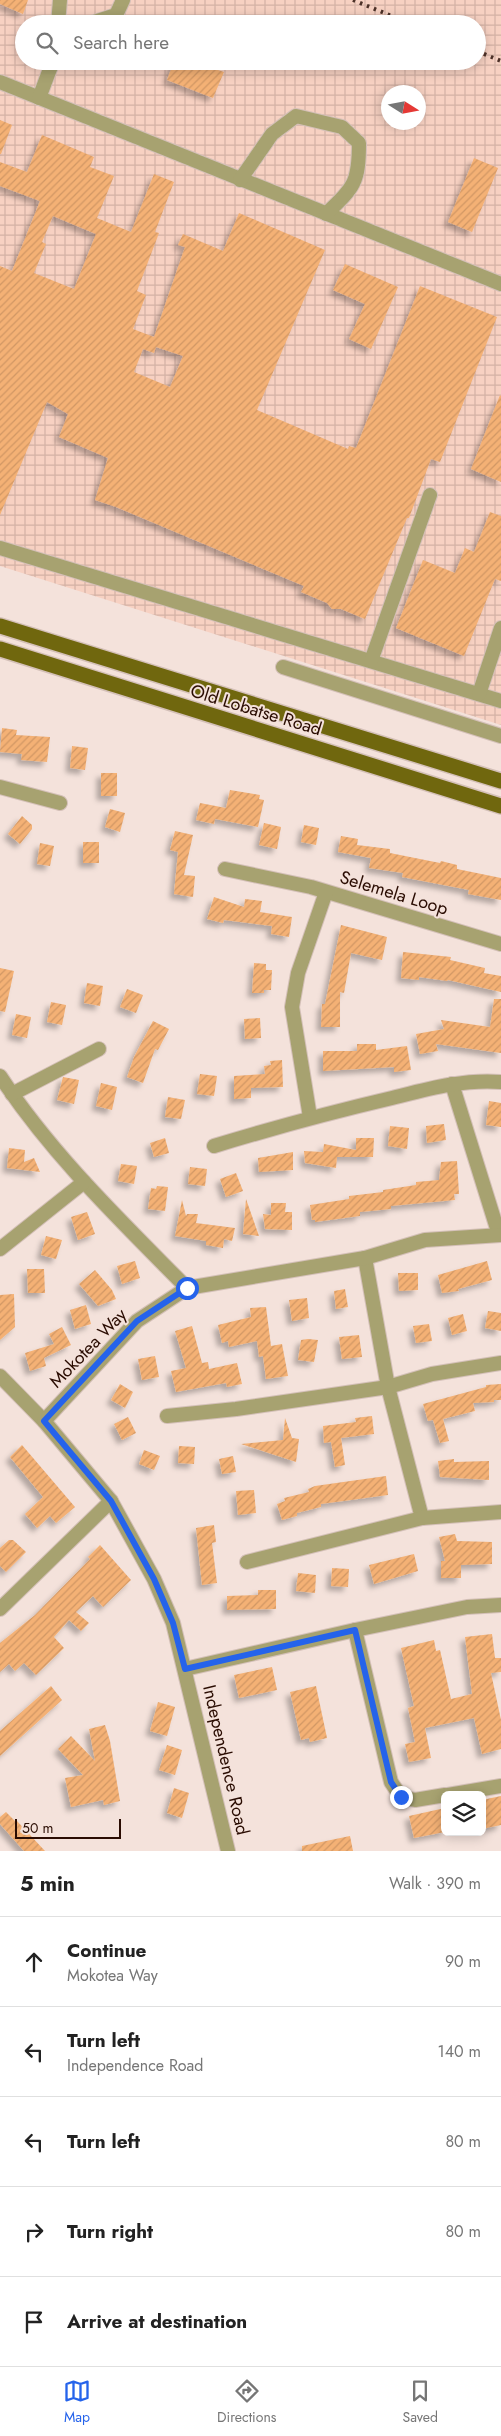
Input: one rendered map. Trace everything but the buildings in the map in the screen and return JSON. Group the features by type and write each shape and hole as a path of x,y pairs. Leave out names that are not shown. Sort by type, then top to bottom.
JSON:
{"main road":[{"name":"Old Lobatse Road","path":"0,626 501,781"},
{"name":"Old Lobatse Road","path":"0,650 501,806"}],"street":[{"path":"59,15 60,0"},
{"path":"116,15 123,0"},
{"path":"39,98 50,70"},
{"path":"0,82 501,284"},
{"path":"240,180 272,134 296,116 342,127 359,143 359,169 351,190 326,214"},
{"path":"371,661 430,495"},
{"path":"0,548 501,701"},
{"path":"479,694 501,628"},
{"path":"283,667 501,736"},
{"path":"0,787 60,803"},
{"path":"225,869 326,892"},
{"name":"Selemela Loop","path":"310,1117 292,1007 298,973 326,892 501,944"},
{"path":"12,1094 99,1049"},
{"path":"0,1076 12,1094 84,1182 187,1288 365,1258 425,1240 500,1235 452,1084"},
{"path":"214,1146 310,1117 452,1084 482,1080 501,1082"},
{"path":"0,1249 84,1182"},
{"path":"365,1258 388,1387 422,1518"},
{"name":"Mokotea Way","path":"44,1421 137,1321 187,1288"},
{"path":"167,1416 388,1387 432,1374 501,1364"},
{"name":"Independence Road","path":"0,1376 44,1421 111,1501 154,1579 173,1623 228,1851"},
{"path":"0,1609 111,1501"},
{"path":"247,1562 422,1518 501,1512"},
{"path":"185,1669 355,1630 466,1608 501,1605"},
{"path":"355,1630 391,1782 401,1797 415,1800 441,1796"},
{"path":"470,1791 501,1786"}],"shaded area":[{"path":"0,0 501,0 501,725 0,566"}],"railway":[{"path":"353,0 389,15"},
{"path":"486,55 501,61"}],"route":[{"path":"187,1288 137,1321 44,1421 111,1501 154,1579 173,1623 185,1669 355,1630 391,1782 401,1797"}]}
